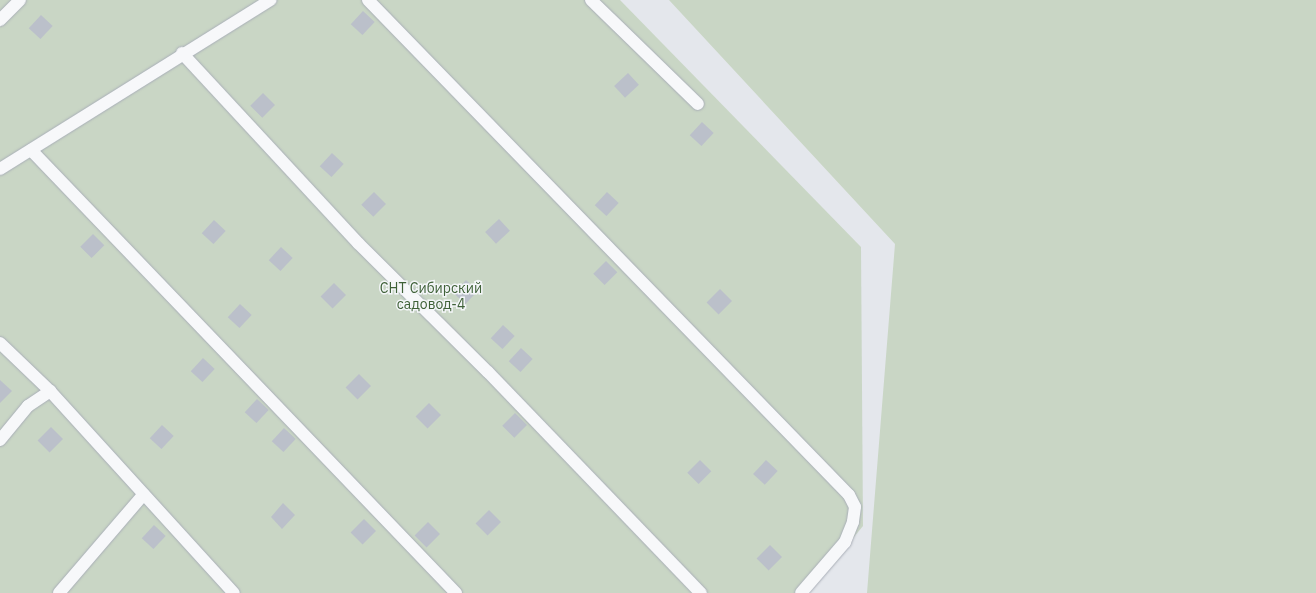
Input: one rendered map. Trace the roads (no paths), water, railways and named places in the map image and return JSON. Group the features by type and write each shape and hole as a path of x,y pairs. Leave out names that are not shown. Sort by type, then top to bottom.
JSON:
{"lane":[{"path":"0,20 20,0"},
{"path":"0,169 182,53 270,0"},
{"path":"368,0 850,494 855,507 853,522 845,542 800,593"},
{"path":"591,0 698,104"},
{"path":"182,53 358,243 488,372 702,593"},
{"path":"31,150 456,593"},
{"path":"0,343 50,391 234,593"},
{"path":"0,440 28,406 50,391"},
{"path":"59,593 144,494"}],"park label":[{"name":"СНТ Сибирский садовод-4","path":"431,296"}]}
